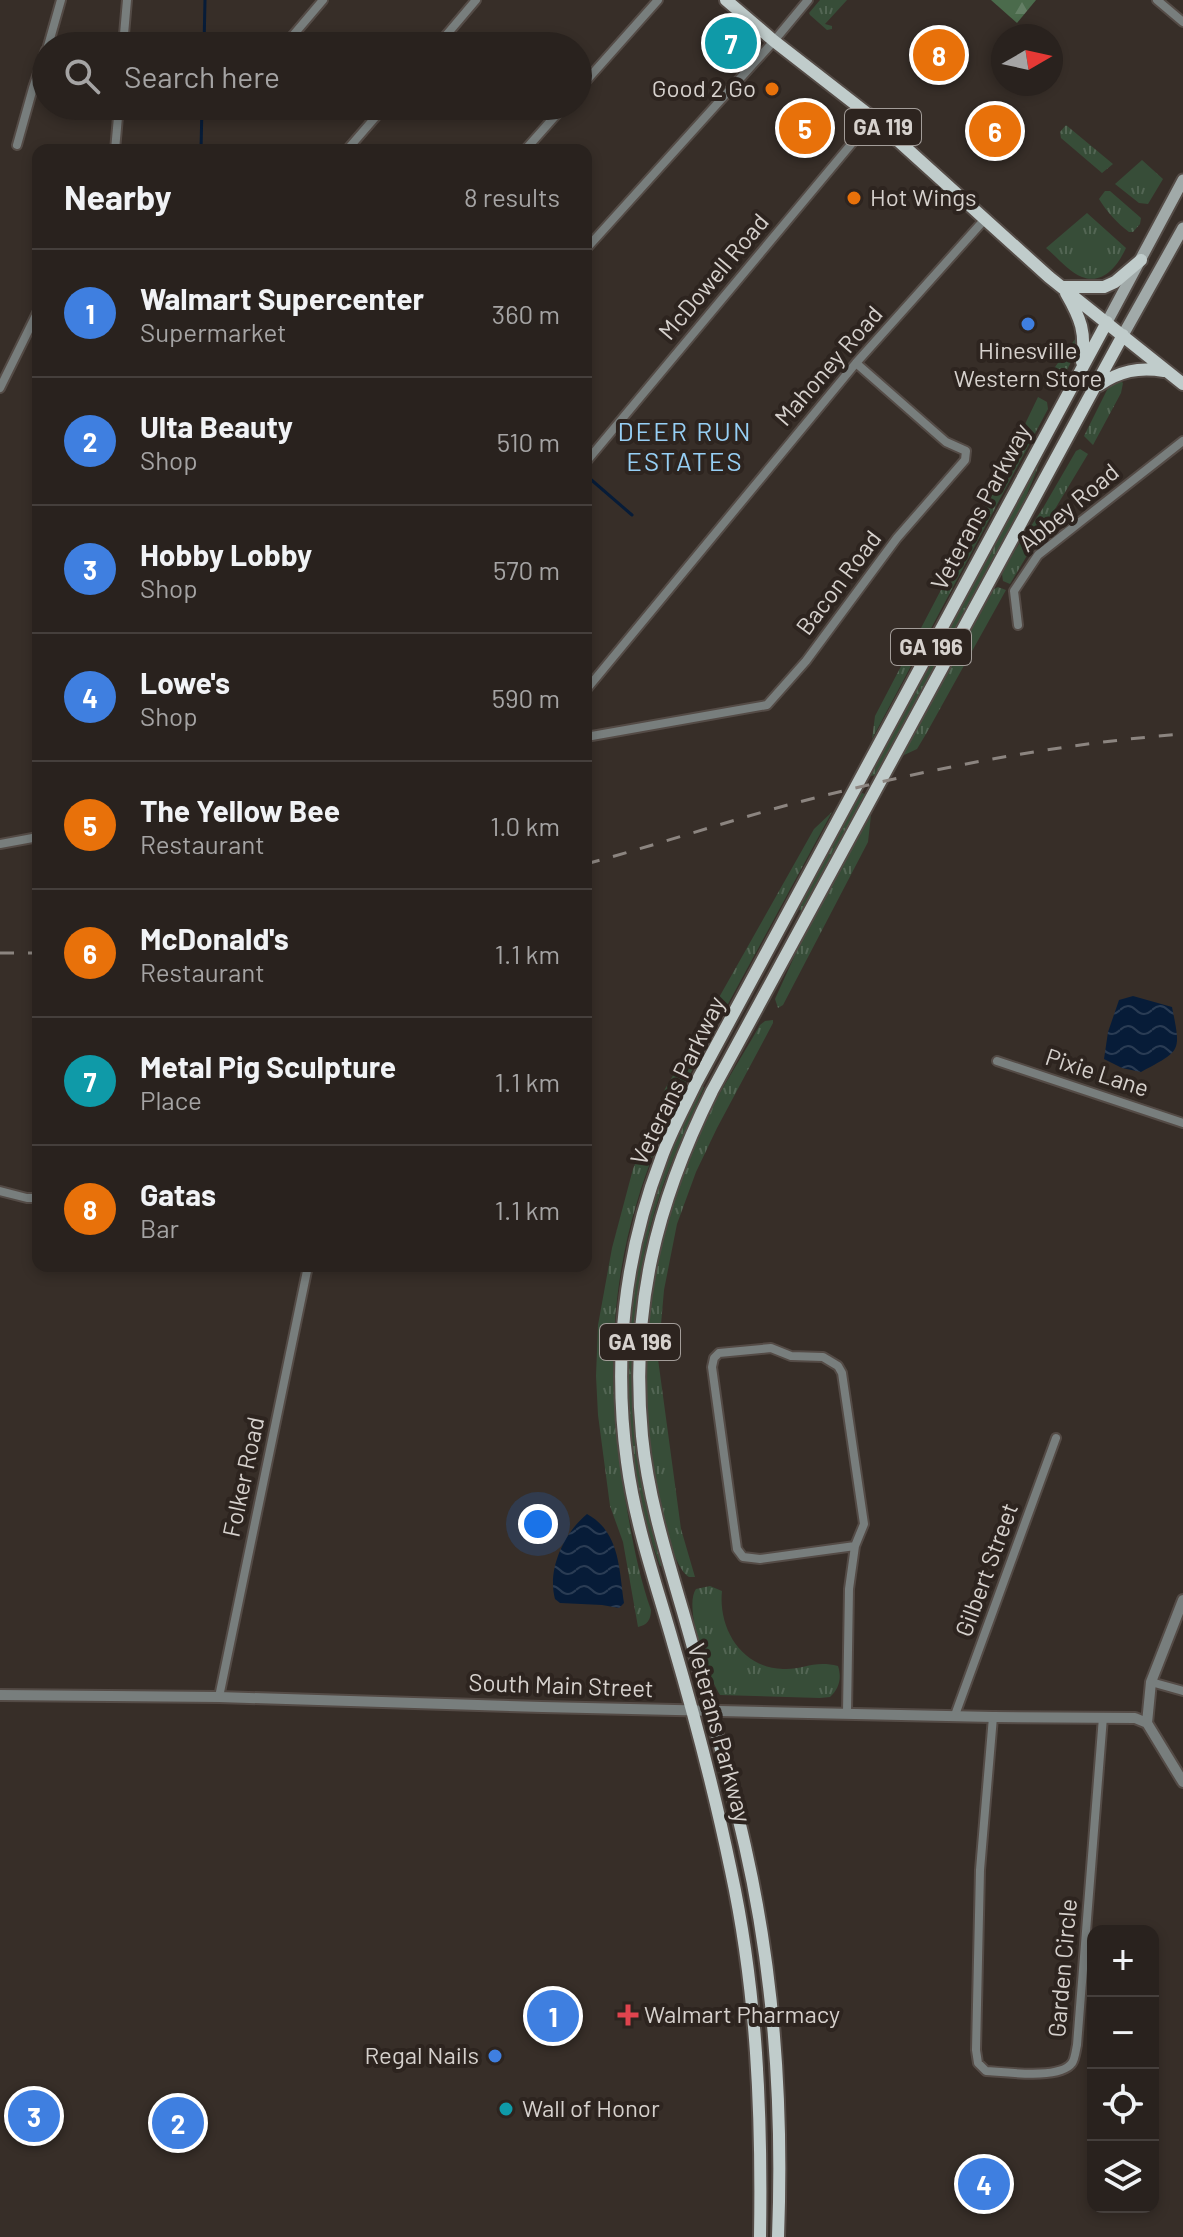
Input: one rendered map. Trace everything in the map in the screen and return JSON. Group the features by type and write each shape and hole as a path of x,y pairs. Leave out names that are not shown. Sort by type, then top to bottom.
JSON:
{"main road":[{"name":"GA 119","path":"726,0 873,118 1062,287 1183,384"},
{"name":"Veterans Parkway","path":"760,2237 761,2131 757,2053 732,1872 692,1710 643,1541 631,1490 624,1439 621,1390 623,1331 630,1272 642,1215 672,1132 696,1083 1183,180"},
{"name":"Veterans Parkway","path":"778,2237 779,2129 767,1982 746,1850 711,1710 658,1523 642,1437 639,1389 641,1332 648,1276 660,1220 688,1139 716,1084 1183,228"},
{"path":"1062,287 1104,287 1115,282 1141,260"},
{"name":"GA 196","path":"1062,287 1083,326 1081,370"},
{"path":"1096,387 1110,377 1131,369 1167,371"}],"street":[{"path":"52,32 61,0"},
{"path":"124,32 127,0"},
{"path":"296,32 323,0"},
{"path":"449,32 476,0"},
{"path":"592,74 658,0"},
{"path":"592,242 808,0"},
{"path":"1157,0 1183,22"},
{"path":"17,145 32,92"},
{"name":"McDowell Road","path":"592,455 873,118"},
{"path":"116,144 118,120"},
{"path":"352,144 373,120"},
{"path":"530,144 552,120"},
{"name":"Mahoney Road","path":"592,683 856,363 985,219"},
{"path":"0,388 32,323"},
{"name":"Bacon Road","path":"592,736 767,705 806,661 897,538 965,460 966,451 946,442 856,363"},
{"name":"Abbey Road","path":"1018,625 1014,591 1038,555 1183,441"},
{"path":"0,844 32,838"},
{"name":"Pixie Lane","path":"997,1061 1183,1123"},
{"path":"0,1191 32,1198"},
{"name":"Folker Road","path":"219,1697 307,1272"},
{"path":"847,1712 849,1589 855,1546 864,1524 842,1373 838,1366 823,1357 791,1356 771,1348 719,1353 712,1367 737,1549 743,1557 760,1559 855,1546"},
{"name":"Gilbert Street","path":"955,1715 1056,1438"},
{"path":"1183,1600 1151,1682 1147,1723 1183,1782"},
{"path":"1151,1682 1183,1691"},
{"name":"South Main Street","path":"0,1695 1103,1717 1135,1718 1147,1723"},
{"name":"Garden Circle","path":"993,1717 980,1870 976,2050 978,2063 986,2071 1022,2073 1058,2073 1072,2063 1077,2045 1103,1717"}],"green space":[{"path":"820,0 847,0 825,24 832,26 832,29 827,30 809,13"},
{"path":"991,0 1036,0 1017,23"},
{"path":"1066,125 1113,164 1102,173 1061,138 1060,132"},
{"path":"1142,160 1163,179 1148,204 1139,203 1115,184"},
{"path":"1105,191 1110,191 1141,218 1133,232 1120,225 1102,204 1099,199"},
{"path":"1087,213 1126,248 1109,272 1090,279 1077,275 1046,248"},
{"path":"1078,335 1077,350 1058,388 1049,390 1044,387 1050,374"},
{"path":"1118,378 1123,383 1121,393 1093,445 1084,436 1109,386"},
{"path":"1038,397 1047,402 1048,409 872,739 875,716 1011,462"},
{"path":"1080,449 1088,454 1010,584 1003,581 1002,574 1015,550"},
{"path":"1039,456 1042,458 1015,523 876,775 869,775"},
{"path":"994,589 1006,590 926,734 917,749 902,756"},
{"path":"859,794 865,795 802,911 799,910"},
{"path":"832,812 676,1100 645,1176 627,1239 616,1314 614,1390 626,1503 636,1557 651,1610 648,1622 638,1627 623,1542 610,1506 598,1415 598,1325 612,1248 633,1169 665,1089 814,829"},
{"path":"871,815 868,842 783,1005 778,1008 775,999 804,935"},
{"path":"773,1020 696,1172 677,1224 664,1290 658,1359 681,1529 695,1577 689,1577 678,1563 670,1541 651,1454 646,1361 655,1268 679,1179 697,1136 760,1025"},
{"path":"701,1086 704,1087 662,1188 649,1234 634,1329 636,1424 651,1519 663,1565 660,1566 635,1473 626,1377 628,1328 633,1280 656,1187"},
{"path":"710,1586 722,1591 728,1632 744,1654 768,1667 783,1669 822,1664 838,1666 840,1679 833,1694 820,1698 720,1695 704,1658 693,1610 696,1589"}],"water":[{"path":"1133,996 1172,1007 1177,1033 1177,1042 1171,1054 1141,1072 1122,1068 1104,1059 1108,1032 1119,1000"},
{"path":"587,1514 606,1531 616,1552 624,1603 619,1608 560,1603 555,1599 553,1576 559,1552 571,1531"}],"waterway":[{"path":"204,32 205,0"},
{"path":"201,144 202,120"},
{"path":"592,480 632,515"}],"railway":[{"path":"592,862 795,803 891,780 1085,744 1183,734"},
{"path":"0,953 32,953"}],"place":[{"name":"Metal Pig Sculpture","path":"731,43"},
{"name":"Gatas","path":"939,55"},
{"name":"Good 2 Go","path":"772,89"},
{"name":"The Yellow Bee","path":"805,128"},
{"name":"McDonald's","path":"995,131"},
{"name":"Hot Wings","path":"854,198"},
{"name":"Hinesville Western Store","path":"1028,324"},
{"name":"Walmart Pharmacy","path":"628,2015"},
{"name":"Walmart Supercenter","path":"553,2016"},
{"name":"Regal Nails","path":"495,2056"},
{"name":"Wall of Honor","path":"506,2109"},
{"name":"Hobby Lobby","path":"34,2116"},
{"name":"Ulta Beauty","path":"178,2123"},
{"name":"Lowe's","path":"984,2184"}],"district":[{"name":"DEER RUN ESTATES","path":"685,447"}]}
